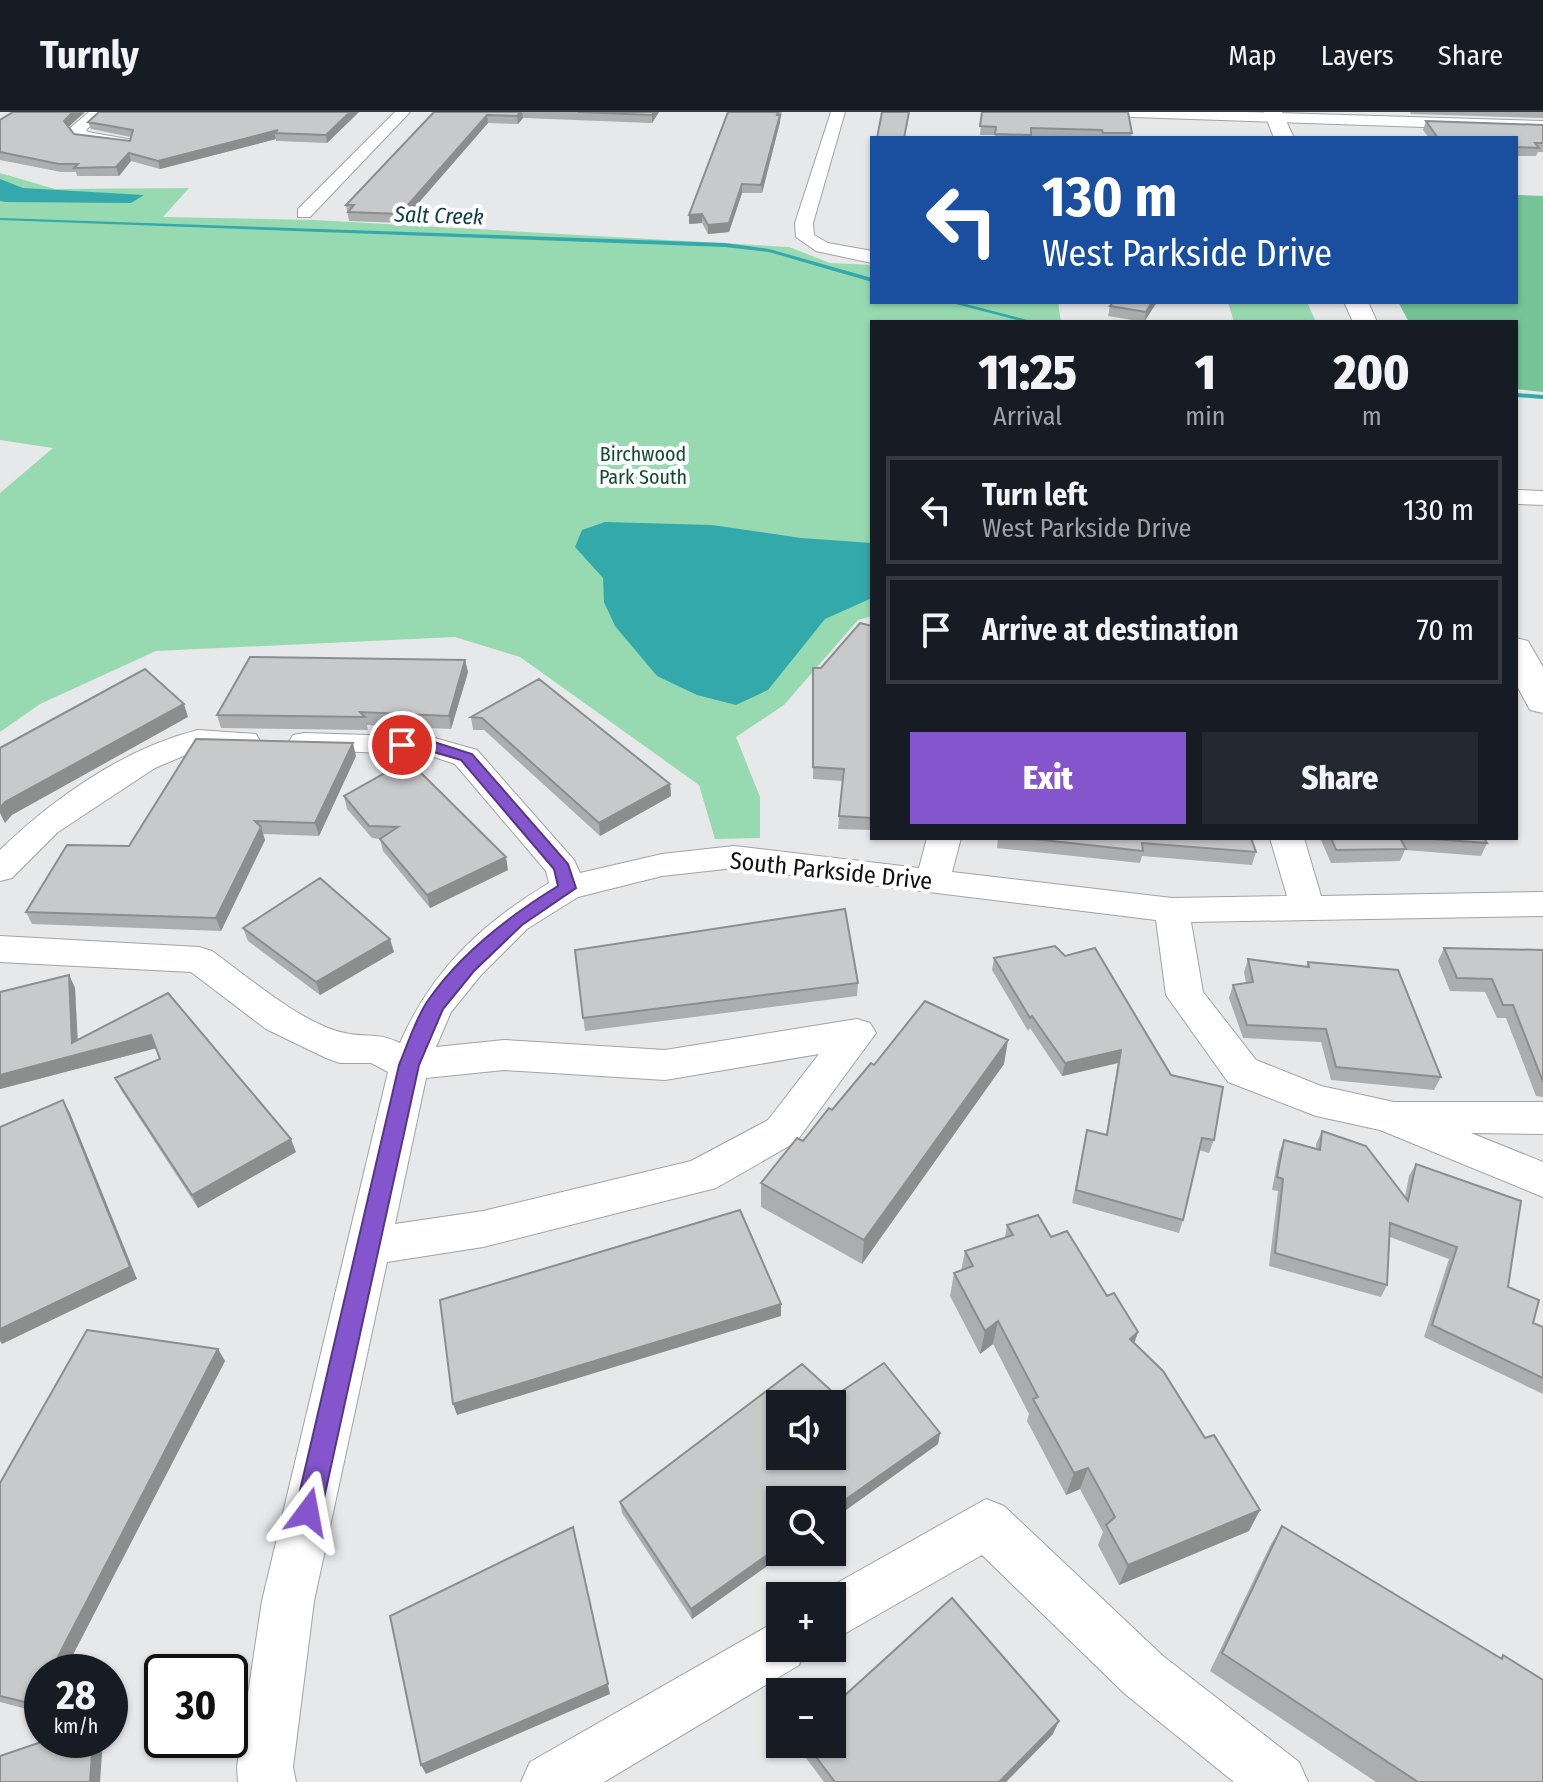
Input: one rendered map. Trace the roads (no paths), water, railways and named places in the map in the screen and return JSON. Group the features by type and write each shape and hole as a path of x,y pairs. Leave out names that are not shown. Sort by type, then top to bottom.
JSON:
{"main road":[{"path":"1274,115 1283,136"},
{"path":"1518,652 1543,702"}],"street":[{"path":"98,112 77,129 83,136 127,143"},
{"path":"304,213 403,112"},
{"path":"838,112 804,223 805,237 822,247 870,257"},
{"path":"1104,112 1274,115 1543,126"},
{"path":"1518,497 1543,498"},
{"path":"0,870 46,824 144,761 198,739 400,745 431,746 466,757 562,868 567,888"},
{"path":"932,881 943,840"},
{"path":"1288,840 1307,906"},
{"name":"South Parkside Drive","path":"267,1782 265,1767 288,1601 409,1065 435,1006 468,966 515,920 567,888 662,865 734,857 1172,910 1543,904"},
{"path":"1172,910 1185,995 1242,1071 1316,1100 1387,1116 1543,1180"},
{"path":"0,949 199,960 279,1019 340,1048 376,1048 409,1065 504,1055 665,1065 857,1033 782,1131 701,1176 483,1229 368,1246"},
{"path":"1387,1116 1543,1118"},
{"path":"846,1607 986,1524 1144,1675 1279,1782"},
{"path":"550,1782 766,1654"}],"water":[{"path":"0,179 23,188 144,195 131,203 6,202 0,201"},
{"path":"605,522 712,525 801,538 870,543 870,599 825,619 768,690 736,705 697,695 657,676 615,626 604,602 603,578 575,547 582,530"}],"waterway":[{"name":"Salt Creek","path":"0,219 725,245 769,251 870,279"},
{"name":"Salt Creek","path":"959,304 1024,320"},
{"name":"Salt Creek","path":"1518,395 1543,397"}],"park label":[{"name":"Birchwood Park South","path":"643,466"}]}
